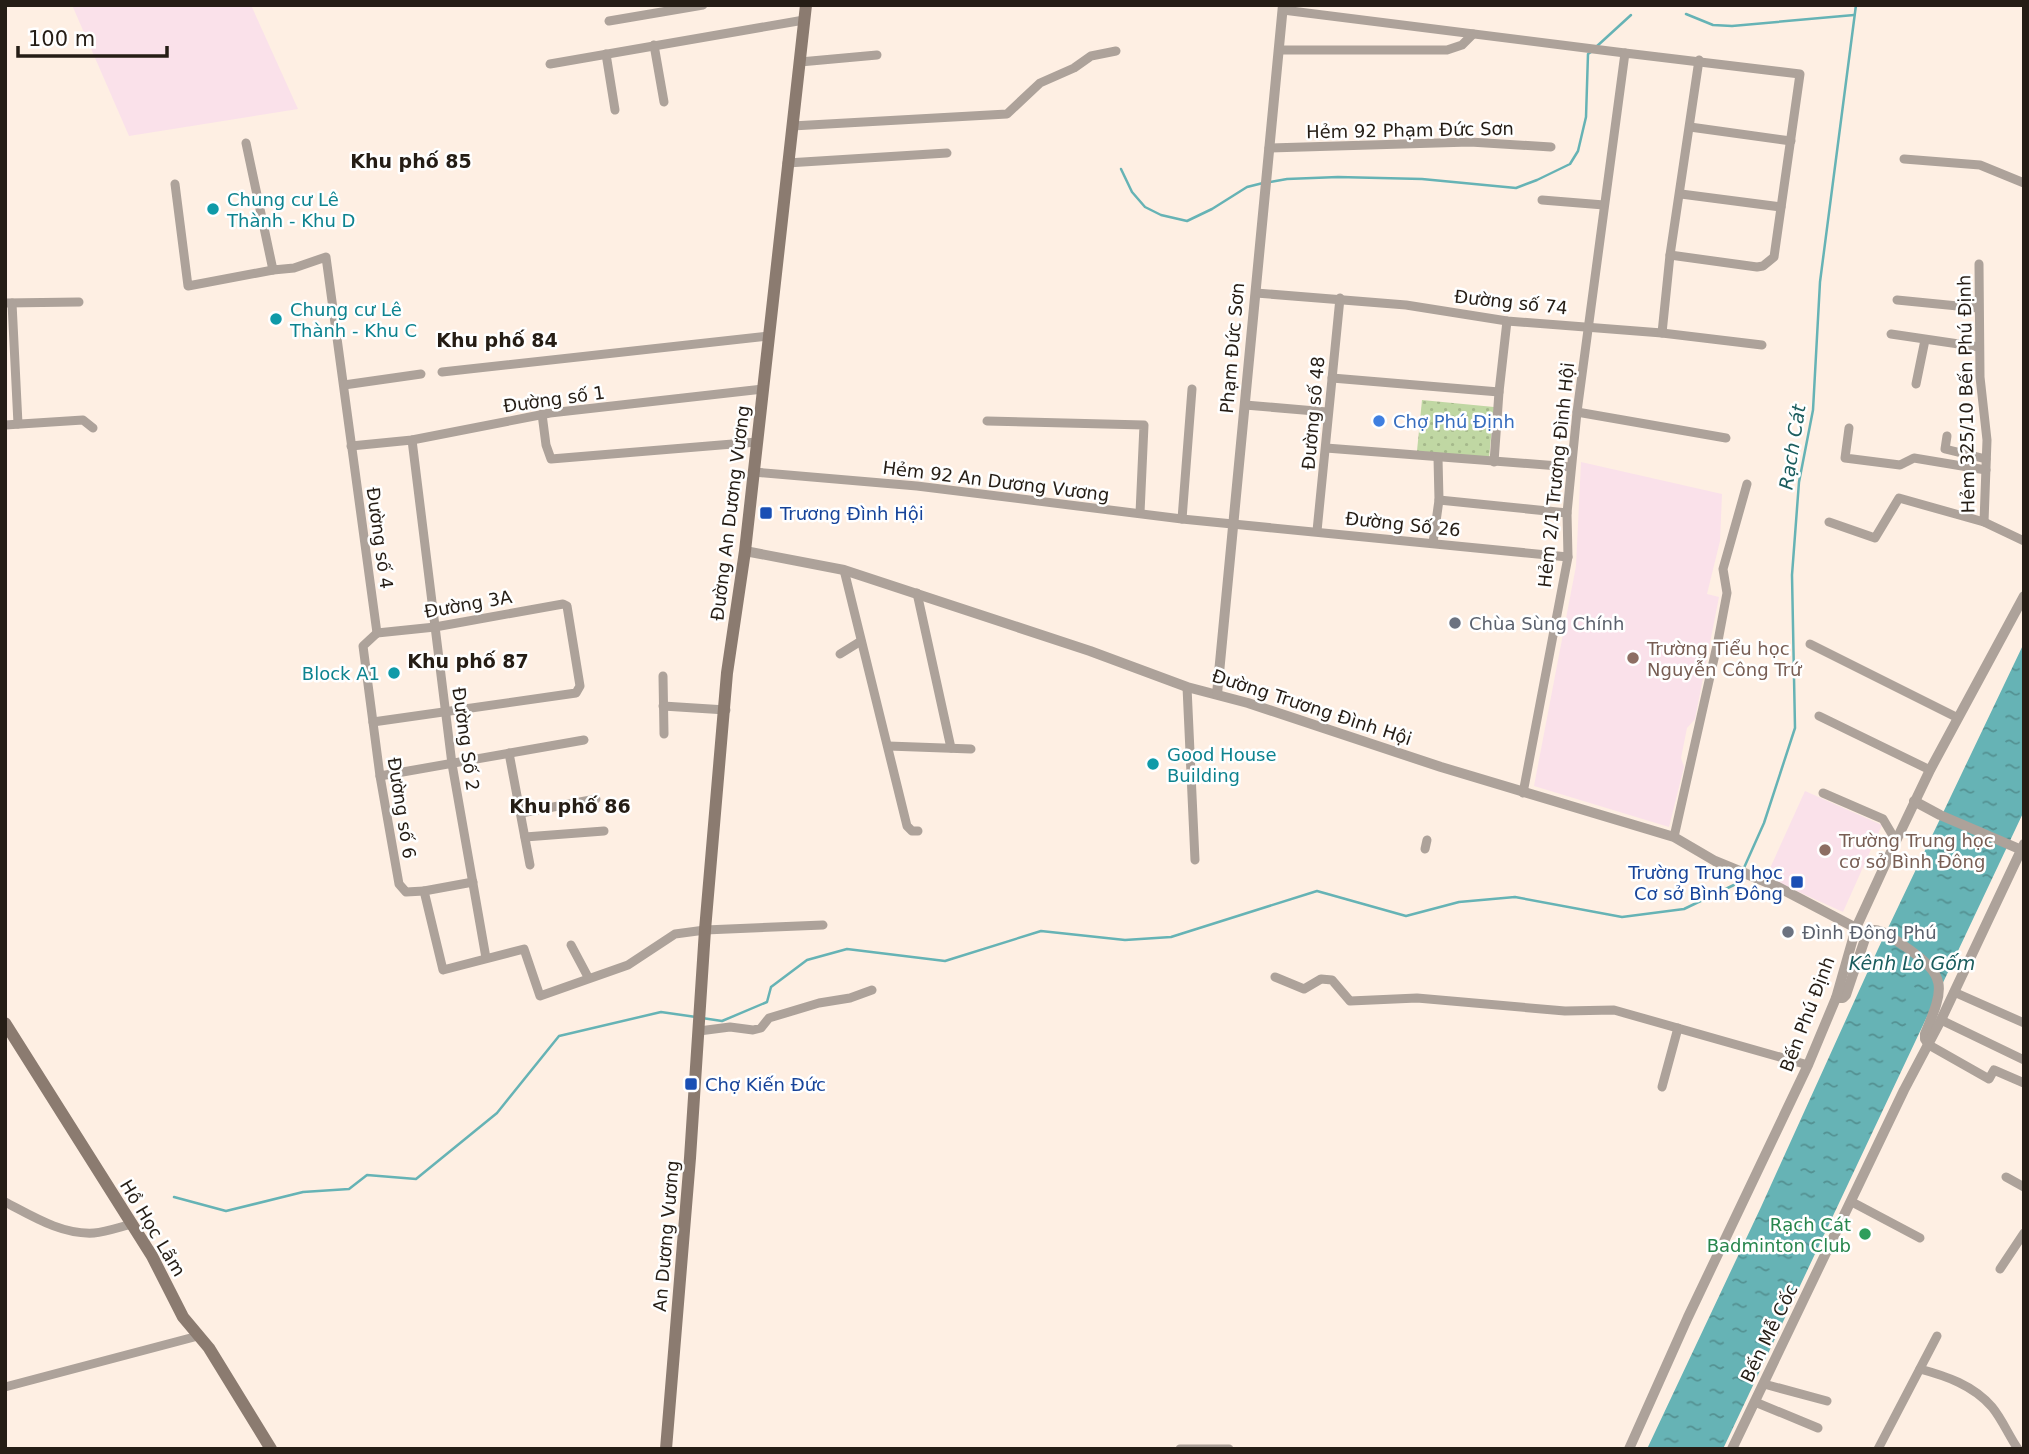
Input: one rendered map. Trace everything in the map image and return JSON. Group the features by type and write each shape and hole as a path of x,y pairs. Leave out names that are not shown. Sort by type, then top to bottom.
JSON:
{"main road":[{"name":"Đường An Dương Vương","path":"699,1028 727,673 745,551 806,5"},
{"name":"Hồ Học Lãm","path":"5,1023 152,1256 183,1317 209,1348 271,1449"},
{"name":"An Dương Vương","path":"666,1449 699,1028"}],"street":[{"path":"609,21 704,5"},
{"path":"1283,8 1800,74 1774,257 1763,266 1757,267 1670,255"},
{"name":"Phạm Đức Sơn","path":"1217,694 1283,8"},
{"path":"550,64 804,20"},
{"path":"1279,50 1447,50 1462,44 1473,34"},
{"path":"654,45 664,102"},
{"path":"792,125 1007,114 1040,83 1074,68 1091,56 1116,51"},
{"name":"Hẻm 2/1 Trương Đình Hội","path":"1523,793 1568,557 1567,513 1577,412 1625,53"},
{"path":"606,54 615,110"},
{"path":"800,62 877,55"},
{"path":"1662,333 1670,255 1699,60"},
{"path":"1690,127 1791,141"},
{"name":"Hẻm 92 Phạm Đức Sơn","path":"1269,148 1470,142 1551,147"},
{"path":"175,184 188,286 274,270 246,143"},
{"path":"787,163 947,153"},
{"path":"1904,159 1980,165 2024,183"},
{"path":"1681,194 1782,207"},
{"path":"1542,200 1604,205"},
{"name":"Đường số 4","path":"274,270 293,268 326,257 377,633"},
{"name":"Hẻm 325/10 Bến Phú Định","path":"1979,264 1979,347 1986,459 1984,522"},
{"name":"Đường số 74","path":"1256,293 1340,298 1507,321 1662,333 1762,345"},
{"name":"Đường số 48","path":"1317,531 1340,298"},
{"path":"1896,300 1978,308"},
{"path":"18,424 9,303 79,302"},
{"path":"1494,462 1507,321"},
{"path":"1891,334 1979,347"},
{"path":"442,372 768,336"},
{"path":"1916,384 1925,340"},
{"path":"344,385 421,374"},
{"path":"1332,378 1499,392"},
{"path":"1182,519 1192,389"},
{"name":"Đường số 1","path":"351,446 412,440 542,414 763,390"},
{"name":"Đường số 48","path":"1245,405 1327,412"},
{"path":"1577,412 1726,438"},
{"path":"542,414 546,445 551,459 757,442"},
{"path":"5,425 83,420 93,428"},
{"path":"988,421 1144,425 1140,513"},
{"path":"1849,428 1844,458 1900,465 1914,458 1986,470"},
{"path":"1947,436 1945,449 1986,459"},
{"name":"Đường Số 2","path":"412,440 452,764 486,958"},
{"path":"1326,448 1571,467"},
{"path":"1433,543 1439,500 1438,458"},
{"name":"Hẻm 92 An Dương Vương","path":"754,472 917,486 1234,524"},
{"path":"1674,837 1727,593 1723,569 1747,484"},
{"path":"1829,522 1875,538 1899,498 1984,522 2024,541"},
{"path":"1439,500 1567,513"},
{"name":"Đường Số 26","path":"1234,524 1568,557"},
{"name":"Đường Trương Đình Hội","path":"745,551 844,570 1187,687 1217,694 1523,793 1674,837 1715,861 1776,886 1856,928"},
{"path":"844,570 907,826 912,831 918,831"},
{"path":"917,593 951,748"},
{"name":"Bến Phú Định","path":"1629,1449 1688,1317 1808,1065 1836,998 1856,928 1914,801 2024,596"},
{"name":"Đường 3A","path":"377,633 435,627 564,604 567,606 580,686 576,693 446,712"},
{"name":"Đường số 6","path":"377,633 363,646 380,776 399,884 406,892 424,891"},
{"path":"840,654 861,641"},
{"path":"1810,644 1958,718"},
{"path":"663,676 664,734"},
{"path":"1187,687 1195,860"},
{"path":"663,706 726,710"},
{"path":"373,722 446,712"},
{"path":"1819,716 1930,770"},
{"path":"380,776 584,740"},
{"path":"888,746 971,749"},
{"path":"509,754 530,865"},
{"path":"1823,793 1883,819 1896,841"},
{"path":"521,813 596,799"},
{"path":"1914,801 2024,851"},
{"path":"525,837 604,831"},
{"name":"Bến Mễ Cốc","path":"1732,1449 1904,1090 1929,1045 1925,1039 1954,992 2024,844"},
{"path":"473,882 424,891 443,970 524,949 540,996 628,965 675,934 705,930 822,925"},
{"path":"1836,998 1846,995 1866,932 1868,929 1877,929 1929,963 1938,982 1936,1019 2024,1060"},
{"path":"571,945 588,977"},
{"path":"1275,977 1304,989 1321,979 1332,980 1350,1001 1417,998 1565,1011 1614,1010 1808,1065"},
{"path":"699,1028 730,1027 753,1030 761,1028 769,1018 872,990"},
{"path":"1954,992 2024,1024"},
{"path":"1662,1087 1678,1028"},
{"path":"1929,1045 1989,1079 1994,1070 2024,1083"},
{"path":"2006,1177 2024,1187"},
{"path":"5,1202 63,1229 93,1233 132,1224"},
{"path":"1852,1202 1920,1238"},
{"path":"2000,1269 2024,1233"},
{"path":"5,1387 198,1336"},
{"path":"1878,1449 1937,1336"},
{"path":"1920,1369 1950,1377 1972,1390 1992,1407 2018,1449"},
{"path":"1764,1384 1826,1401"},
{"path":"1755,1402 1818,1428"},
{"path":"1180,1449 1229,1449"}],"shaded area":[{"path":"72,5 251,5 298,109 129,136"},
{"name":"Trường Tiểu học Nguyễn Công Trứ","path":"1581,462 1722,494 1720,541 1707,594 1719,597 1695,719 1687,728 1681,758 1684,767 1669,827 1534,786 1576,566"},
{"name":"Trường Trung học cơ sở Bình Đông","path":"1805,791 1882,825 1843,912 1766,877"}],"green space":[{"path":"1422,400 1494,407 1489,458 1417,451"}],"water":[{"name":"Kênh Lò Gốm","path":"2024,643 2024,811 1723,1449 1647,1449 1878,949"}],"waterway":[{"name":"Rạch Cát","path":"1743,870 1764,823 1795,728 1792,575 1799,482 1813,410 1820,282 1856,5"},
{"path":"1686,14 1713,25 1732,26 1854,15"},
{"path":"1596,47 1631,15"},
{"path":"1270,182 1338,177 1422,179 1516,188 1537,180 1570,164 1578,151 1586,117 1588,54 1591,52"},
{"path":"1121,169 1132,192 1145,207 1161,215 1187,221 1247,187 1263,183"},
{"path":"702,1018 722,1021 767,1002 771,987 807,960 847,949 945,961 1041,931 1125,940 1171,937 1317,891 1406,916 1459,902 1515,897 1622,917 1684,909 1736,884 1740,876"},
{"path":"174,1197 226,1211 303,1192 349,1189 367,1175 416,1179 497,1113 559,1036 661,1012 696,1017"}],"place":[{"name":"Chung cư Lê Thành - Khu D","path":"213,209"},
{"name":"Chung cư Lê Thành - Khu C","path":"276,319"},
{"name":"Chợ Phú Định","path":"1379,421"},
{"name":"Trương Đình Hội","path":"766,513"},
{"name":"Chùa Sùng Chính","path":"1455,623"},
{"name":"Trường Tiểu học Nguyễn Công Trứ","path":"1633,658"},
{"name":"Block A1","path":"394,673"},
{"name":"Good House Building","path":"1153,764"},
{"name":"Trường Trung học cơ sở Bình Đông","path":"1825,850"},
{"name":"Trường Trung học Cơ sở Bình Đông","path":"1797,882"},
{"name":"Đình Đông Phú","path":"1788,932"},
{"name":"Chợ Kiến Đức","path":"691,1084"},
{"name":"Rạch Cát Badminton Club","path":"1865,1234"}],"district":[{"name":"Khu phố 85","path":"411,161"},
{"name":"Khu phố 84","path":"497,340"},
{"name":"Khu phố 87","path":"468,661"},
{"name":"Khu phố 86","path":"570,806"}]}
